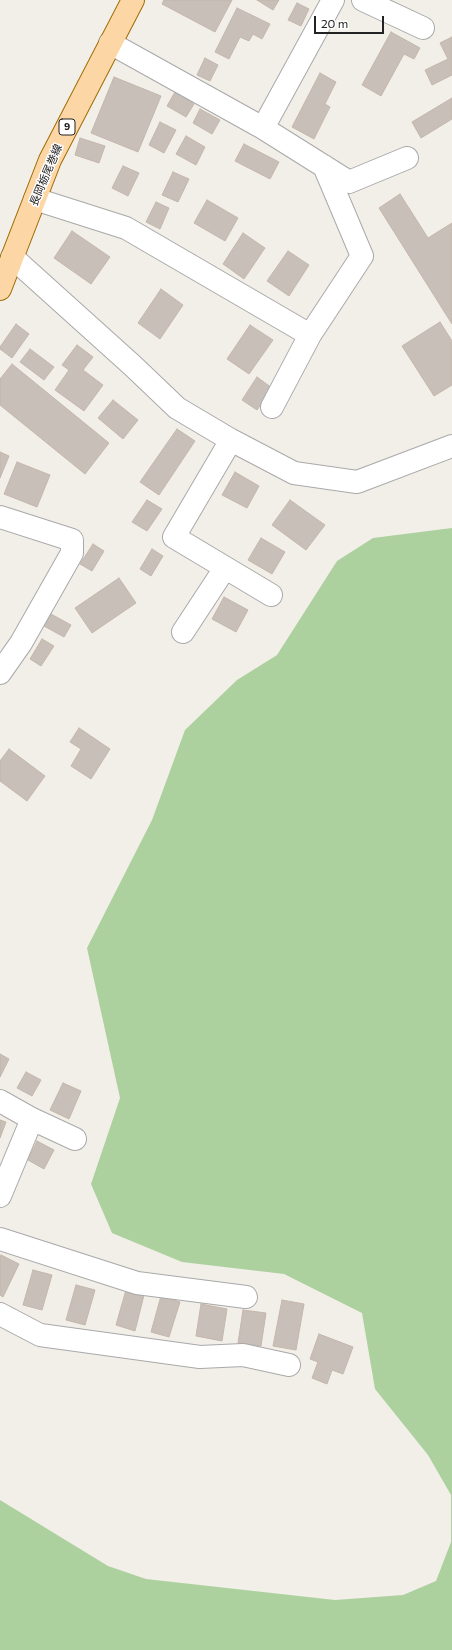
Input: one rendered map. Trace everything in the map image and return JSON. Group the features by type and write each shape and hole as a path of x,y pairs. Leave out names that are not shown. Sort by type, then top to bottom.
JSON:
{"main road":[{"name":"長岡栃尾巻線","path":"0,289 50,160 133,0"}],"street":[{"path":"263,128 333,0"},
{"path":"363,0 423,28"},
{"path":"110,43 263,128 349,182 407,158"},
{"path":"272,407 310,336 362,256 324,166"},
{"path":"35,199 126,228 310,336"},
{"path":"12,258 133,366 177,408 231,440 294,474 357,482 452,446"},
{"path":"231,440 174,537 271,595"},
{"path":"0,517 72,540 72,553 21,643 0,673"},
{"path":"183,632 225,568"},
{"path":"0,1101 32,1119 76,1139"},
{"path":"0,1196 32,1119"},
{"path":"0,1239 137,1283 246,1297"},
{"path":"0,1314 40,1335 200,1357 242,1355 289,1365"}],"green space":[{"path":"452,528 452,1650 0,1650 0,1500 108,1566 146,1579 335,1600 403,1595 436,1581 451,1542 451,1495 428,1455 375,1389 362,1313 284,1274 182,1262 112,1233 91,1184 120,1098 87,948 152,820 185,730 237,680 277,655 337,561 373,538"}],"building":[{"path":"164,0 232,0 215,32 162,4"},
{"path":"257,0 279,0 273,10"},
{"path":"297,3 309,9 301,26 288,20"},
{"path":"237,8 270,24 262,39 253,34 249,41 240,37 229,59 215,52"},
{"path":"391,32 420,48 414,59 404,54 381,96 362,85"},
{"path":"452,37 452,75 432,85 425,70 448,59 440,43"},
{"path":"205,58 218,65 210,81 197,75"},
{"path":"320,73 336,82 325,104 330,107 314,139 292,127"},
{"path":"114,77 161,96 138,152 91,133"},
{"path":"175,92 194,104 186,117 167,106"},
{"path":"452,98 452,119 421,138 412,122"},
{"path":"200,109 220,120 212,134 193,123"},
{"path":"160,122 176,130 164,153 149,145"},
{"path":"186,136 205,147 196,165 176,154"},
{"path":"80,138 105,146 99,163 75,155"},
{"path":"244,144 279,162 270,179 235,161"},
{"path":"123,166 139,173 128,196 112,188"},
{"path":"173,172 189,179 178,202 162,195"},
{"path":"400,194 428,238 452,223 452,324 379,208"},
{"path":"207,200 238,218 225,241 194,223"},
{"path":"156,202 169,208 160,229 146,222"},
{"path":"72,231 110,257 91,284 54,258"},
{"path":"243,233 265,248 244,279 223,264"},
{"path":"288,251 309,265 289,296 267,281"},
{"path":"161,289 183,305 160,339 138,323"},
{"path":"440,322 452,341 452,385 434,396 402,346"},
{"path":"16,324 29,334 12,358 0,349 0,347"},
{"path":"250,325 273,340 249,374 227,359"},
{"path":"77,345 93,357 83,370 103,385 84,411 55,390 69,370 62,365"},
{"path":"30,349 54,367 44,380 20,362"},
{"path":"12,364 109,443 85,474 0,405 0,379"},
{"path":"257,377 272,388 257,410 242,400"},
{"path":"113,400 138,420 123,439 98,418"},
{"path":"177,429 195,441 159,495 140,482"},
{"path":"0,452 9,456 0,478"},
{"path":"17,462 50,475 37,507 4,494"},
{"path":"235,472 259,486 247,508 222,495"},
{"path":"147,500 162,509 147,531 132,522"},
{"path":"290,500 325,525 306,550 272,525"},
{"path":"261,538 285,552 272,574 248,560"},
{"path":"93,544 104,551 92,571 80,564"},
{"path":"152,549 163,556 151,576 140,569"},
{"path":"119,578 136,603 92,633 75,608"},
{"path":"224,597 248,610 236,632 212,619"},
{"path":"51,614 71,625 64,637 44,626"},
{"path":"42,639 54,646 41,666 30,659"},
{"path":"79,728 110,749 91,779 71,766 81,749 70,742"},
{"path":"9,749 45,776 27,801 0,781 0,761"},
{"path":"0,1054 9,1059 0,1077"},
{"path":"26,1072 41,1080 32,1096 17,1088"},
{"path":"63,1083 81,1091 69,1119 50,1110"},
{"path":"0,1120 6,1122 0,1138"},
{"path":"37,1141 54,1150 44,1169 28,1160"},
{"path":"1,1255 19,1264 3,1297 0,1295"},
{"path":"33,1270 52,1275 42,1310 23,1305"},
{"path":"76,1285 95,1290 85,1325 66,1320"},
{"path":"126,1290 144,1295 135,1331 116,1325"},
{"path":"161,1296 180,1302 169,1337 151,1332"},
{"path":"282,1300 304,1304 296,1350 273,1346"},
{"path":"201,1304 227,1309 222,1341 196,1336"},
{"path":"243,1310 266,1313 261,1346 238,1343"},
{"path":"319,1334 353,1347 343,1374 332,1370 327,1384 312,1378 318,1362 310,1359"}]}
